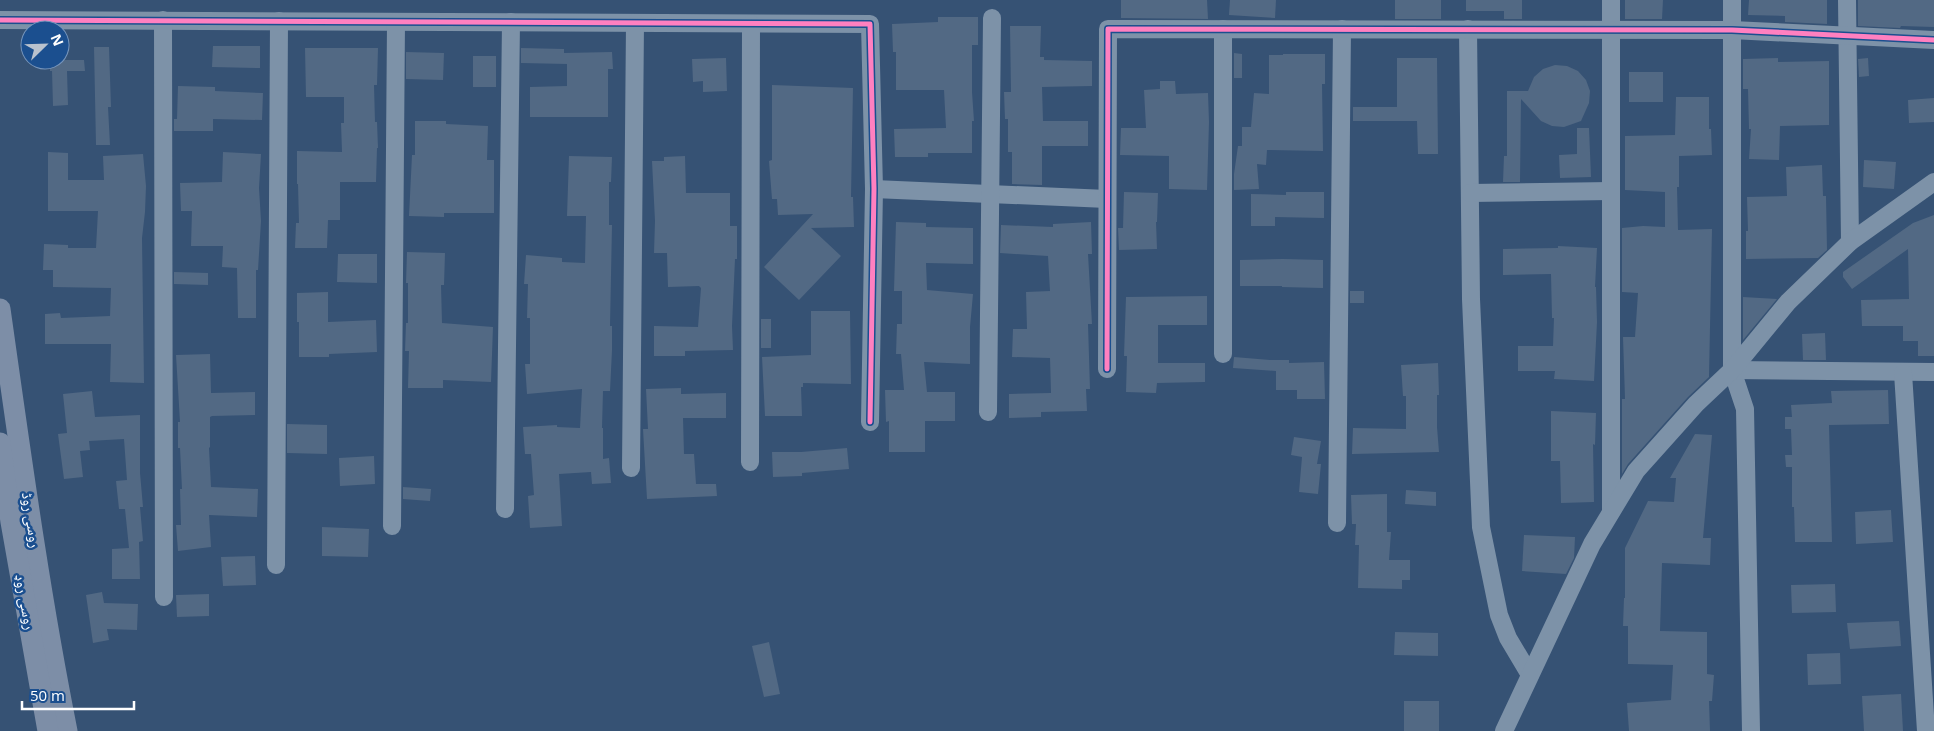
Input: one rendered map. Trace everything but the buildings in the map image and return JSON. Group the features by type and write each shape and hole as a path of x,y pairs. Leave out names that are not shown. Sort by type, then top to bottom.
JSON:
{"main road":[{"name":"روسی روڈ","path":"0,308 52,658 67,731"},
{"name":"روسی روډ","path":"0,443 11,522 48,731"}],"street":[{"path":"1611,0 1611,512"},
{"path":"1732,0 1732,370 1745,409 1751,731"},
{"path":"1847,0 1850,242"},
{"path":"988,412 992,18"},
{"path":"0,20 870,24 874,189 870,422"},
{"path":"163,20 164,597"},
{"path":"276,565 279,21"},
{"path":"392,526 396,22"},
{"path":"505,509 512,22"},
{"path":"631,468 635,23"},
{"path":"750,462 751,24"},
{"path":"1107,369 1108,29 1732,30 1934,40"},
{"path":"1222,29 1223,354"},
{"path":"1337,523 1342,29"},
{"path":"1468,29 1471,308 1481,526 1500,615 1508,638 1530,675"},
{"path":"1504,731 1592,544 1636,471 1696,404 1732,370 1788,302 1850,242 1934,182"},
{"path":"874,189 1107,199"},
{"path":"1470,193 1611,191"},
{"path":"1732,370 1934,372"},
{"path":"1903,373 1926,731"}],"cycle path":[{"path":"0,20 870,24 874,189 870,422"},
{"path":"1107,369 1108,29 1732,30 1934,40"}]}
